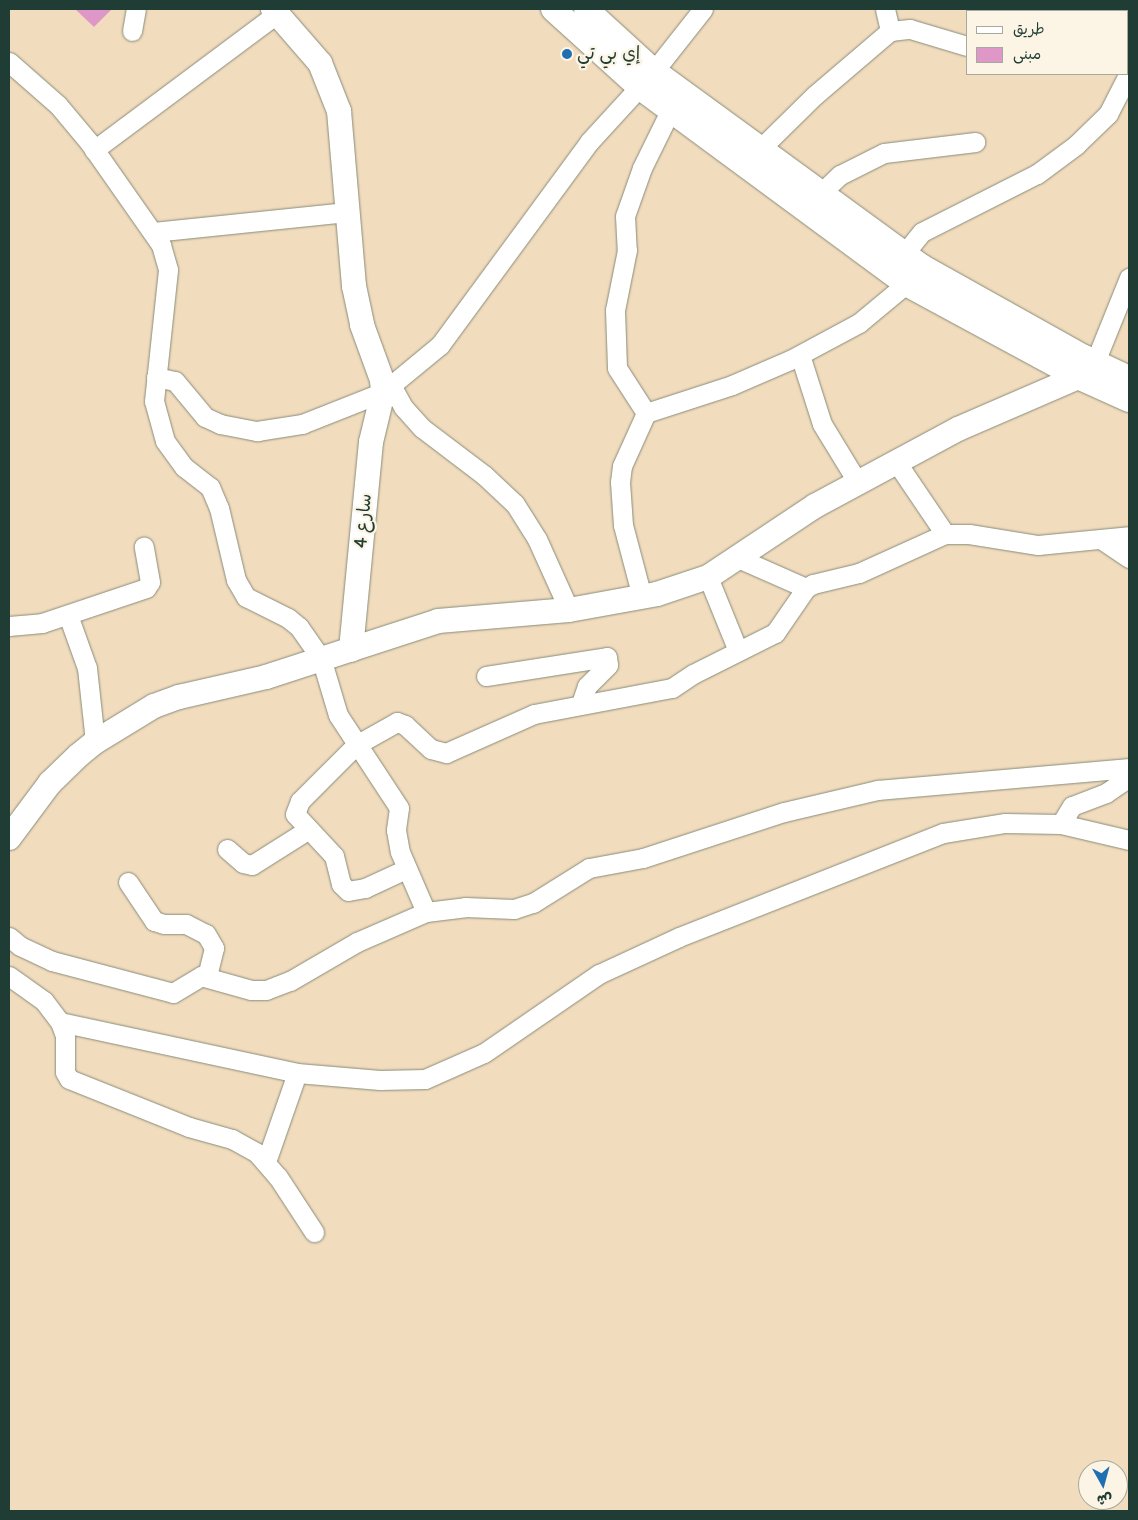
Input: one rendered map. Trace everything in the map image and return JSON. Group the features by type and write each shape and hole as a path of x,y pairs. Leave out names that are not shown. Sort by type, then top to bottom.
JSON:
{"main road":[{"path":"554,9 647,79 758,150 904,254 1086,370 1129,400"},
{"path":"586,9 671,109 906,284 1086,370 1129,378"},
{"path":"275,11 320,63 331,87 342,131 354,286 362,325 387,389"},
{"path":"9,838 50,783 95,742 131,718 178,697 266,677 438,621 569,610 642,597 708,577 815,506 967,425 1086,370"},
{"name":"سارع 4","path":"352,650 371,442 387,389"}],"street":[{"path":"132,31 136,9"},
{"path":"156,377 175,381 205,417 220,424 257,431 302,424 387,389 440,345 589,142 647,79 703,9"},
{"path":"885,9 890,31"},
{"path":"94,150 275,11"},
{"path":"758,150 815,95 890,31 910,29 966,46"},
{"path":"9,62 58,105 94,150 161,246 168,270 154,401 165,441 184,467 210,487 224,525 236,580 246,596 288,618 299,628 321,658 338,714 356,745 399,808 397,838 406,869 426,912"},
{"path":"904,254 922,232 1037,174 1076,145 1108,114 1127,75"},
{"path":"646,414 617,368 615,310 627,250 625,216 642,168 671,109"},
{"path":"819,195 840,175 878,155 915,147 975,142"},
{"path":"153,232 347,212"},
{"path":"1086,370 1129,278"},
{"path":"642,597 623,525 620,482 622,466 646,414 732,385 800,355 859,323 906,284"},
{"path":"800,355 822,424 858,483"},
{"path":"387,389 422,428 484,475 515,504 537,539 569,610"},
{"path":"897,463 945,534"},
{"path":"738,558 806,588 859,573 945,534 970,534 1038,545 1129,536"},
{"path":"1101,539 1129,558"},
{"path":"9,626 42,623 146,588 150,582 144,547"},
{"path":"708,577 738,651"},
{"path":"406,869 365,888 348,890 341,884 334,856 295,817 297,806 356,745 400,722 431,749 446,753 534,714 581,703 672,688 738,651 775,634 791,615 806,588"},
{"path":"68,615 87,668 95,742"},
{"path":"486,676 607,657 608,665 586,686 581,703"},
{"path":"1061,824 1072,806 1106,792 1122,782 1129,769"},
{"path":"9,937 20,946 52,961 173,993 182,990 195,978 207,977 252,990 277,986 357,942 426,912 465,907 514,909 533,902 589,868 642,858 742,823 872,791 1129,769"},
{"path":"60,1022 297,1073 380,1080 425,1079 484,1052 599,974 794,890 943,833 1004,823 1061,824 1129,840"},
{"path":"227,849 243,863 252,865 309,829"},
{"path":"128,882 154,921 164,924 186,924 206,934 214,948 207,977"},
{"path":"9,976 44,1001 60,1022 65,1036 65,1072 77,1085 189,1127 232,1139 266,1162 314,1232"},
{"path":"266,1162 297,1073"}],"building":[{"path":"75,9 112,9 94,27"}],"place":[{"name":"إي بي تي","path":"567,54"}]}
